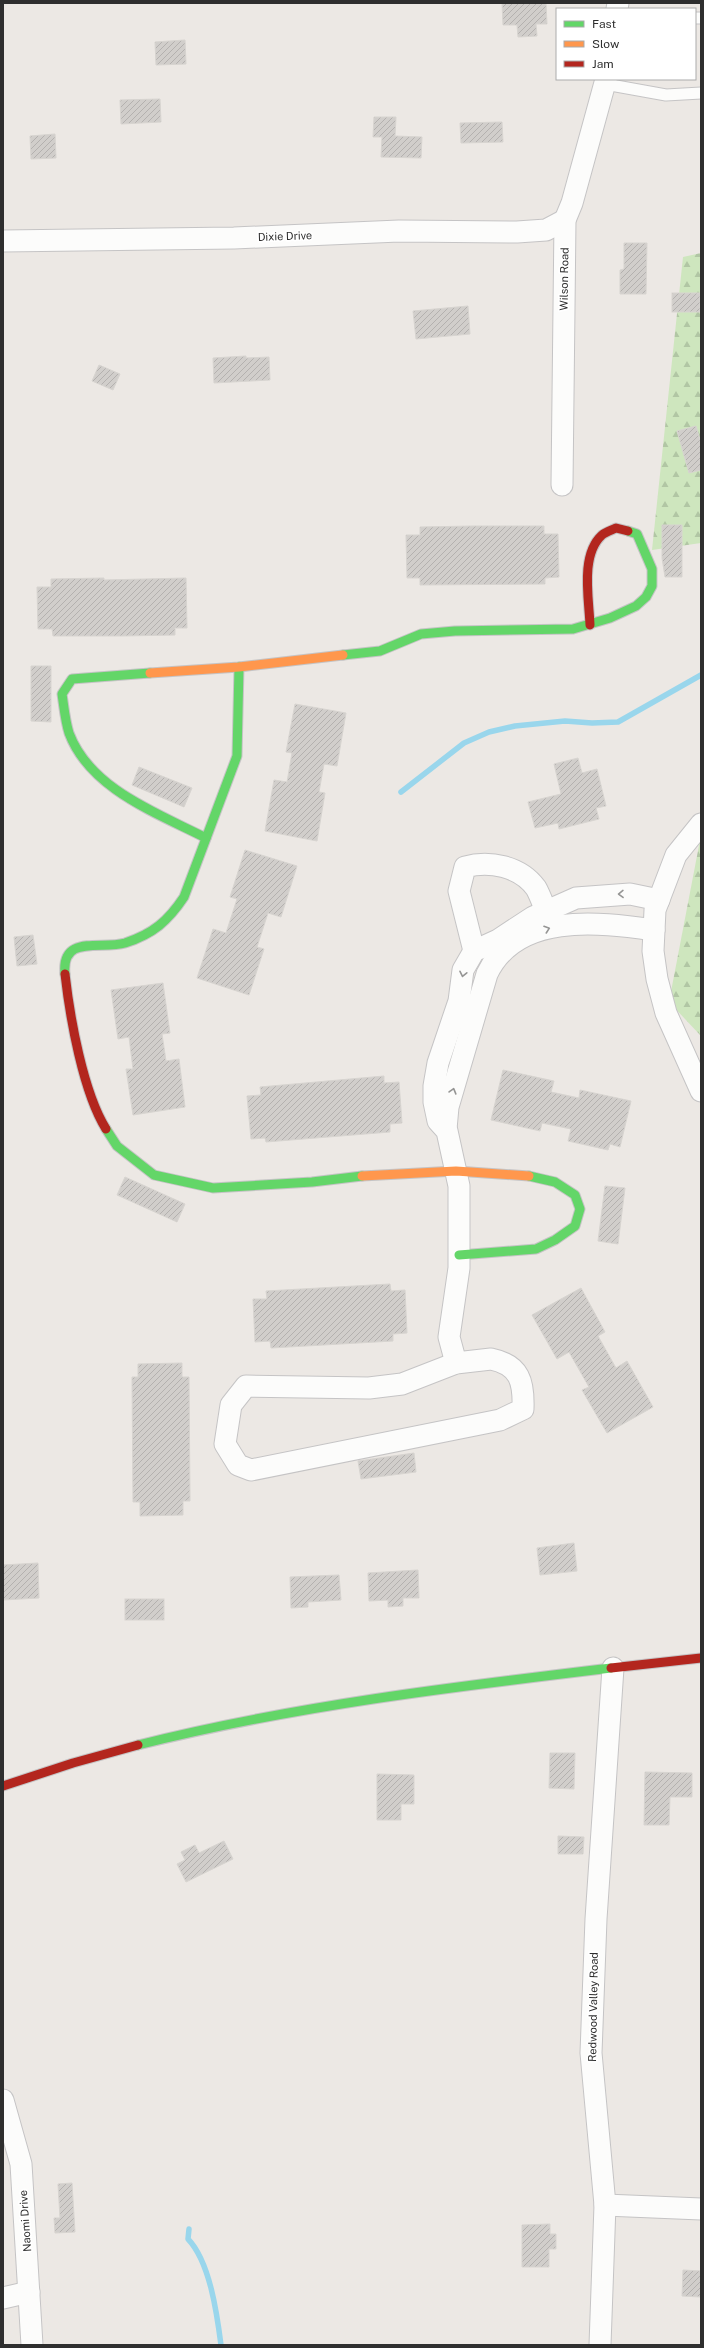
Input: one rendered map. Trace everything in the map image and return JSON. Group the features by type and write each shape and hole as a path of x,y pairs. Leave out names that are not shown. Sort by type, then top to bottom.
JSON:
{"main road":[{"path":"206,838 121,793 90,765 72,739 65,720 62,694 72,679 239,666 380,651 421,634 455,631 573,629 590,625 621,616 649,594 653,575 637,534 616,528 600,536 591,555 588,578 590,625"},
{"path":"239,666 237,756 184,897 171,917 155,929 124,943 78,947 68,952 64,963 70,1014 89,1089 99,1118 117,1146 154,1175 213,1188 312,1182 380,1174 456,1170 506,1173 555,1182 575,1195 580,1209 575,1226 555,1240 536,1248 460,1255"},
{"path":"3,1786 62,1766 144,1743 287,1712 354,1701 701,1658"}],"street":[{"name":"Wilson Road","path":"562,486 565,220 572,204 605,81"},
{"name":"Dixie Drive","path":"3,241 234,238 399,231 517,232 546,230 565,220"},
{"path":"701,824 676,855 655,910 653,951 656,972 666,1014 701,1091"},
{"path":"474,951 459,891 465,867 479,863 507,867 513,870 535,888 546,911"},
{"path":"446,1129 438,1121 434,1102 434,1086 438,1063 459,1001 463,970 474,951 546,911 576,898 606,894 630,894 659,900"},
{"path":"456,1363 449,1337 460,1255 460,1186 446,1129 448,1107 487,974 493,961 515,941 564,923 601,923 654,930"},
{"path":"491,1359 505,1362 517,1373 523,1389 523,1409 500,1420 251,1470 238,1465 225,1444 231,1405 246,1386 369,1388 402,1384 456,1363 491,1359"},
{"name":"Redwood Valley Road","path":"600,2345 606,2205 591,2053 596,1919 613,1668"},
{"name":"Naomi Drive","path":"3,2100 21,2164 32,2345"},
{"path":"606,2205 701,2209"},
{"path":"3,2298 29,2292"}],"lane":[{"path":"605,81 666,95 701,93"}],"green space":[{"path":"701,253 701,543 652,550 683,257"},
{"path":"701,835 701,1036 669,1002"}],"building":[{"path":"502,3 546,3 547,24 536,24 537,36 518,37 517,25 503,25"},
{"path":"185,40 186,64 156,65 155,42"},
{"path":"160,99 161,122 121,124 120,100"},
{"path":"374,117 396,117 395,136 422,137 421,158 381,157 382,137 373,137"},
{"path":"502,122 503,142 461,143 460,123"},
{"path":"55,134 56,158 31,159 30,136"},
{"path":"624,243 647,243 646,294 620,294 620,270 624,269"},
{"path":"672,293 700,293 700,312 672,312"},
{"path":"468,306 470,334 416,339 413,311"},
{"path":"246,356 246,358 269,357 270,380 214,383 213,358"},
{"path":"99,365 120,374 113,390 92,381"},
{"path":"696,426 701,443 701,470 689,473 677,431"},
{"path":"662,525 682,525 682,577 665,577 662,558"},
{"path":"544,526 544,534 558,534 559,577 545,578 545,584 420,585 420,578 407,578 406,535 420,535 420,527"},
{"path":"104,578 104,580 186,578 187,628 175,628 175,635 122,636 53,636 52,629 38,629 37,587 51,587 51,579"},
{"path":"31,666 51,666 51,722 31,721"},
{"path":"295,704 346,713 337,766 324,764 319,792 325,793 317,841 265,831 274,780 287,782 292,753 286,752"},
{"path":"578,758 582,773 597,769 606,806 596,808 599,819 559,829 558,823 535,828 528,802 561,794 554,764"},
{"path":"139,767 192,788 184,807 132,785"},
{"path":"245,850 297,866 281,917 268,913 257,947 264,949 249,995 197,978 213,929 226,933 237,899 230,897"},
{"path":"33,935 37,964 17,966 14,937"},
{"path":"163,983 170,1033 162,1034 166,1061 179,1059 185,1107 133,1115 126,1069 133,1069 129,1037 118,1039 111,990"},
{"path":"503,1070 554,1081 551,1092 579,1098 580,1090 631,1101 620,1147 610,1144 608,1150 568,1141 571,1129 542,1123 540,1131 491,1120"},
{"path":"384,1076 384,1083 399,1082 402,1123 390,1124 390,1132 266,1142 265,1138 251,1139 247,1096 261,1095 260,1087"},
{"path":"125,1177 185,1204 177,1222 117,1195"},
{"path":"605,1186 625,1188 618,1244 598,1241"},
{"path":"390,1284 391,1291 405,1290 407,1333 393,1334 393,1341 271,1348 270,1341 255,1342 253,1299 267,1299 266,1291"},
{"path":"581,1288 605,1332 598,1336 616,1368 627,1361 653,1407 607,1433 582,1390 589,1387 569,1352 557,1359 532,1315"},
{"path":"182,1363 182,1377 189,1377 190,1501 183,1501 183,1515 140,1516 140,1502 133,1502 132,1377 138,1377 138,1364"},
{"path":"414,1453 416,1472 361,1479 358,1461"},
{"path":"574,1543 577,1571 540,1575 537,1548"},
{"path":"38,1563 39,1598 3,1600 3,1565"},
{"path":"418,1570 419,1598 403,1598 403,1606 388,1607 388,1600 369,1601 368,1573"},
{"path":"339,1575 341,1600 308,1602 308,1607 291,1608 290,1577"},
{"path":"125,1599 164,1599 164,1620 125,1620"},
{"path":"550,1753 575,1753 574,1789 549,1788"},
{"path":"645,1772 692,1773 692,1797 670,1797 669,1825 644,1825"},
{"path":"377,1774 414,1775 414,1804 401,1804 401,1820 377,1820"},
{"path":"558,1836 584,1837 583,1854 558,1854"},
{"path":"224,1841 233,1859 186,1882 177,1864 185,1860 181,1852 195,1845 199,1853"},
{"path":"72,2183 75,2232 55,2233 54,2218 60,2218 58,2184"},
{"path":"550,2224 550,2234 556,2234 556,2249 549,2249 549,2267 522,2267 522,2225"},
{"path":"683,2270 701,2271 701,2297 682,2296"}],"waterway":[{"path":"401,792 464,743 489,732 515,726 565,721 592,723 618,722 701,675"},
{"path":"189,2229 188,2239 196,2249 207,2274 215,2304 221,2345"}],"traffic: fast":[{"path":"343,655 380,651 421,634 455,631 573,629 610,618 636,606 646,597 652,586 652,569 637,534 628,531"},
{"path":"65,974 65,961 69,953 76,948 94,945 115,945 125,943 144,935 152,931 166,920 184,897 237,756 239,667"},
{"path":"150,673 72,679 62,694 69,733 79,753 92,770 109,784 147,809 206,838"},
{"path":"106,1129 117,1146 154,1175 213,1188 312,1182 362,1176"},
{"path":"459,1255 536,1249 555,1240 575,1226 580,1209 575,1195 555,1182 529,1176"},
{"path":"138,1745 255,1719 373,1699 432,1690 611,1668"}],"traffic: slow":[{"path":"150,673 239,667 343,655"},
{"path":"362,1176 456,1171 529,1176"}],"traffic: jam":[{"path":"590,625 587,578 588,565 595,544 602,535 616,528 628,531"},
{"path":"65,974 70,1012 84,1075 98,1114 106,1129"},
{"path":"611,1668 701,1658"},
{"path":"3,1786 73,1763 138,1745"}]}
